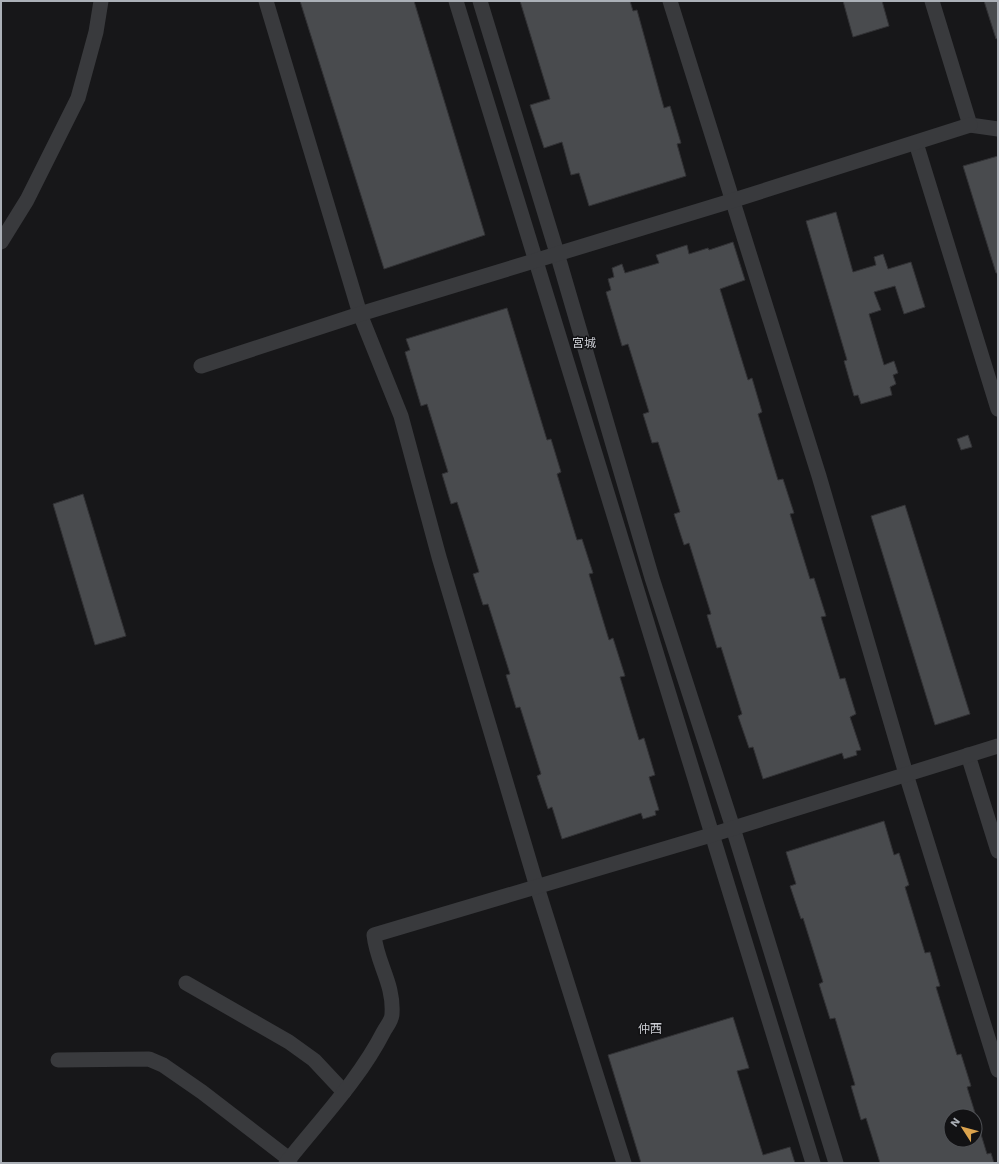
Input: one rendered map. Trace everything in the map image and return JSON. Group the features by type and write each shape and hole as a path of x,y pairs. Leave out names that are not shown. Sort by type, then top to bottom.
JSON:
{"lane":[{"path":"1,242 27,200 78,98 96,32 101,1"},
{"path":"266,1 360,314 401,416 439,557 537,887 624,1163"},
{"path":"456,1 813,1163"},
{"path":"480,1 558,254 652,578 733,828 836,1163"},
{"path":"670,1 731,201 819,476 906,774 998,1070"},
{"path":"932,1 970,125"},
{"path":"202,366 360,314 731,201 970,125 998,129"},
{"path":"916,143 998,409"},
{"path":"58,1060 149,1059 163,1065 202,1092 288,1162 344,1092 379,1041 392,1016 390,983 375,950 374,935 711,835 998,746"},
{"path":"968,755 998,851"},
{"path":"186,984 290,1042 314,1060 344,1092"}],"building":[{"path":"300,1 414,1 485,235 384,269"},
{"path":"520,1 630,1 633,11 637,10 664,108 670,106 681,143 677,144 686,176 589,206 579,173 571,175 562,142 544,148 530,105 550,99"},
{"path":"843,1 882,1 889,26 853,37"},
{"path":"984,1 998,1 998,38 996,39"},
{"path":"998,156 998,273 996,273 963,166"},
{"path":"836,212 853,272 876,265 874,257 883,254 888,269 911,262 925,307 904,314 895,286 874,292 881,310 869,314 884,365 894,361 898,373 893,375 896,384 890,387 892,395 861,404 858,395 854,396 844,361 847,360 806,221"},
{"path":"733,242 745,280 720,289 748,380 752,378 762,412 758,414 778,480 783,479 794,513 790,514 810,579 814,578 826,616 821,617 840,679 845,678 856,714 850,717 861,750 856,751 857,755 844,759 842,753 763,779 753,747 749,748 738,716 742,714 721,647 717,648 707,615 711,614 689,543 684,545 674,514 680,512 658,442 652,443 643,414 649,412 628,344 622,346 606,292 611,290 608,279 614,277 612,268 622,264 625,273 659,263 656,255 687,245 689,254 708,248 709,250"},
{"path":"507,308 547,440 551,439 561,472 557,474 577,540 582,539 593,573 589,574 609,640 613,638 625,676 620,677 639,740 644,738 655,775 649,777 659,810 655,811 656,815 643,819 641,813 562,839 552,807 548,809 537,776 541,774 520,707 516,708 506,675 510,674 488,604 483,605 473,574 479,572 457,502 451,504 442,474 448,472 427,404 421,406 405,352 410,350 406,339"},
{"path":"968,435 972,447 961,450 957,439"},
{"path":"83,494 126,636 95,645 53,504"},
{"path":"905,505 970,714 935,725 871,516"},
{"path":"884,821 894,855 899,853 909,885 905,887 925,953 930,952 940,986 936,987 957,1055 961,1054 971,1086 967,1087 974,1108 943,1108 943,1148 983,1148 983,1141 987,1154 991,1153 994,1163 880,1163 866,1118 861,1120 851,1086 855,1085 835,1018 830,1019 819,984 823,982 803,918 801,919 790,886 796,884 786,852"},
{"path":"733,1017 749,1068 737,1071 763,1155 790,1147 795,1163 641,1163 608,1055"}],"district":[{"name":"宮城","path":"584,343"},
{"name":"仲西","path":"650,1029"}]}
